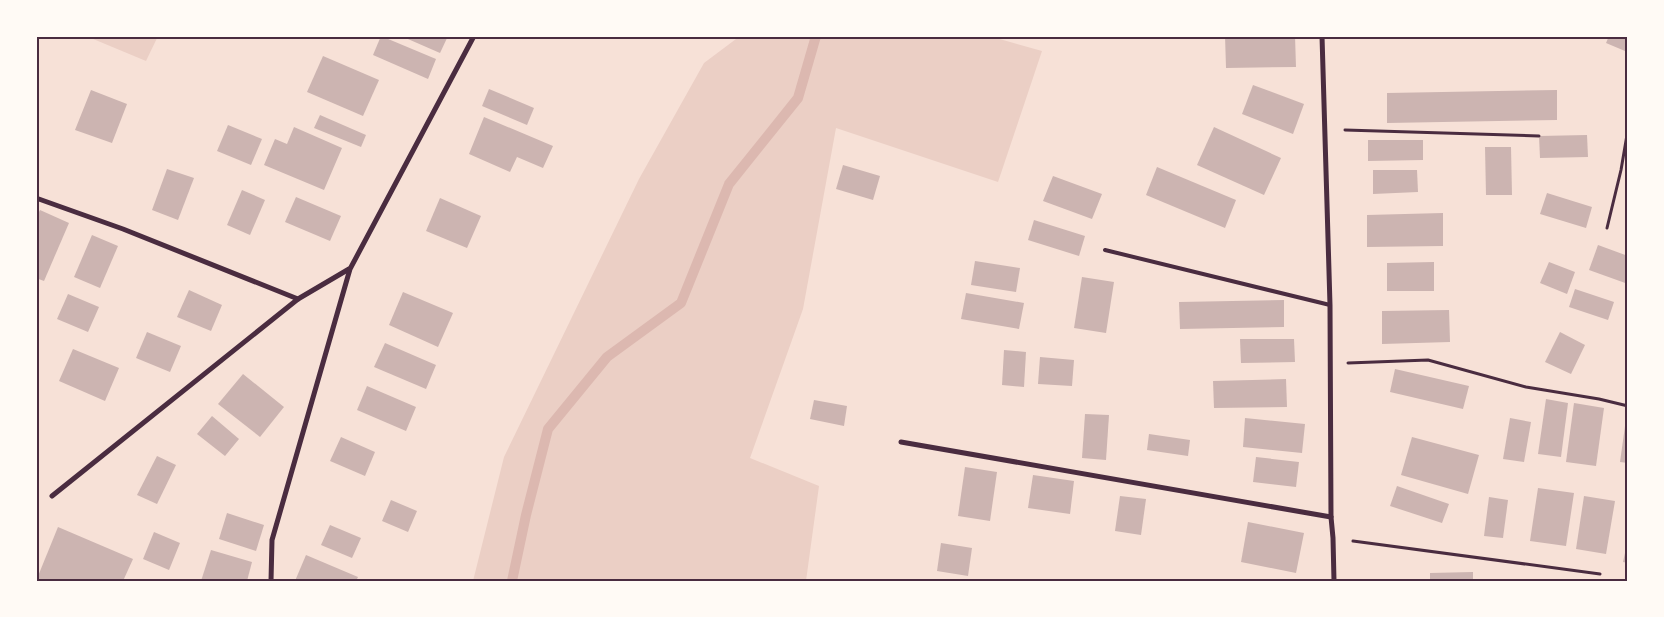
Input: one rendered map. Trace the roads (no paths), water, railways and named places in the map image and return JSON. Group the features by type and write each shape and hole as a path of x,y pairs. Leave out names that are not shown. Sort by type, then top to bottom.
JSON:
{"street":[{"path":"271,581 272,540 350,269 474,36"},
{"path":"1322,36 1330,304 1331,517 1334,581"},
{"path":"36,198 123,229 298,299"},
{"path":"52,496 298,299 350,269"},
{"path":"901,442 1331,517"}],"lane":[{"path":"1105,250 1330,304"}],"waterway":[{"path":"512,581 526,515 548,429 607,357 681,303 729,184 798,98 816,36"}]}
